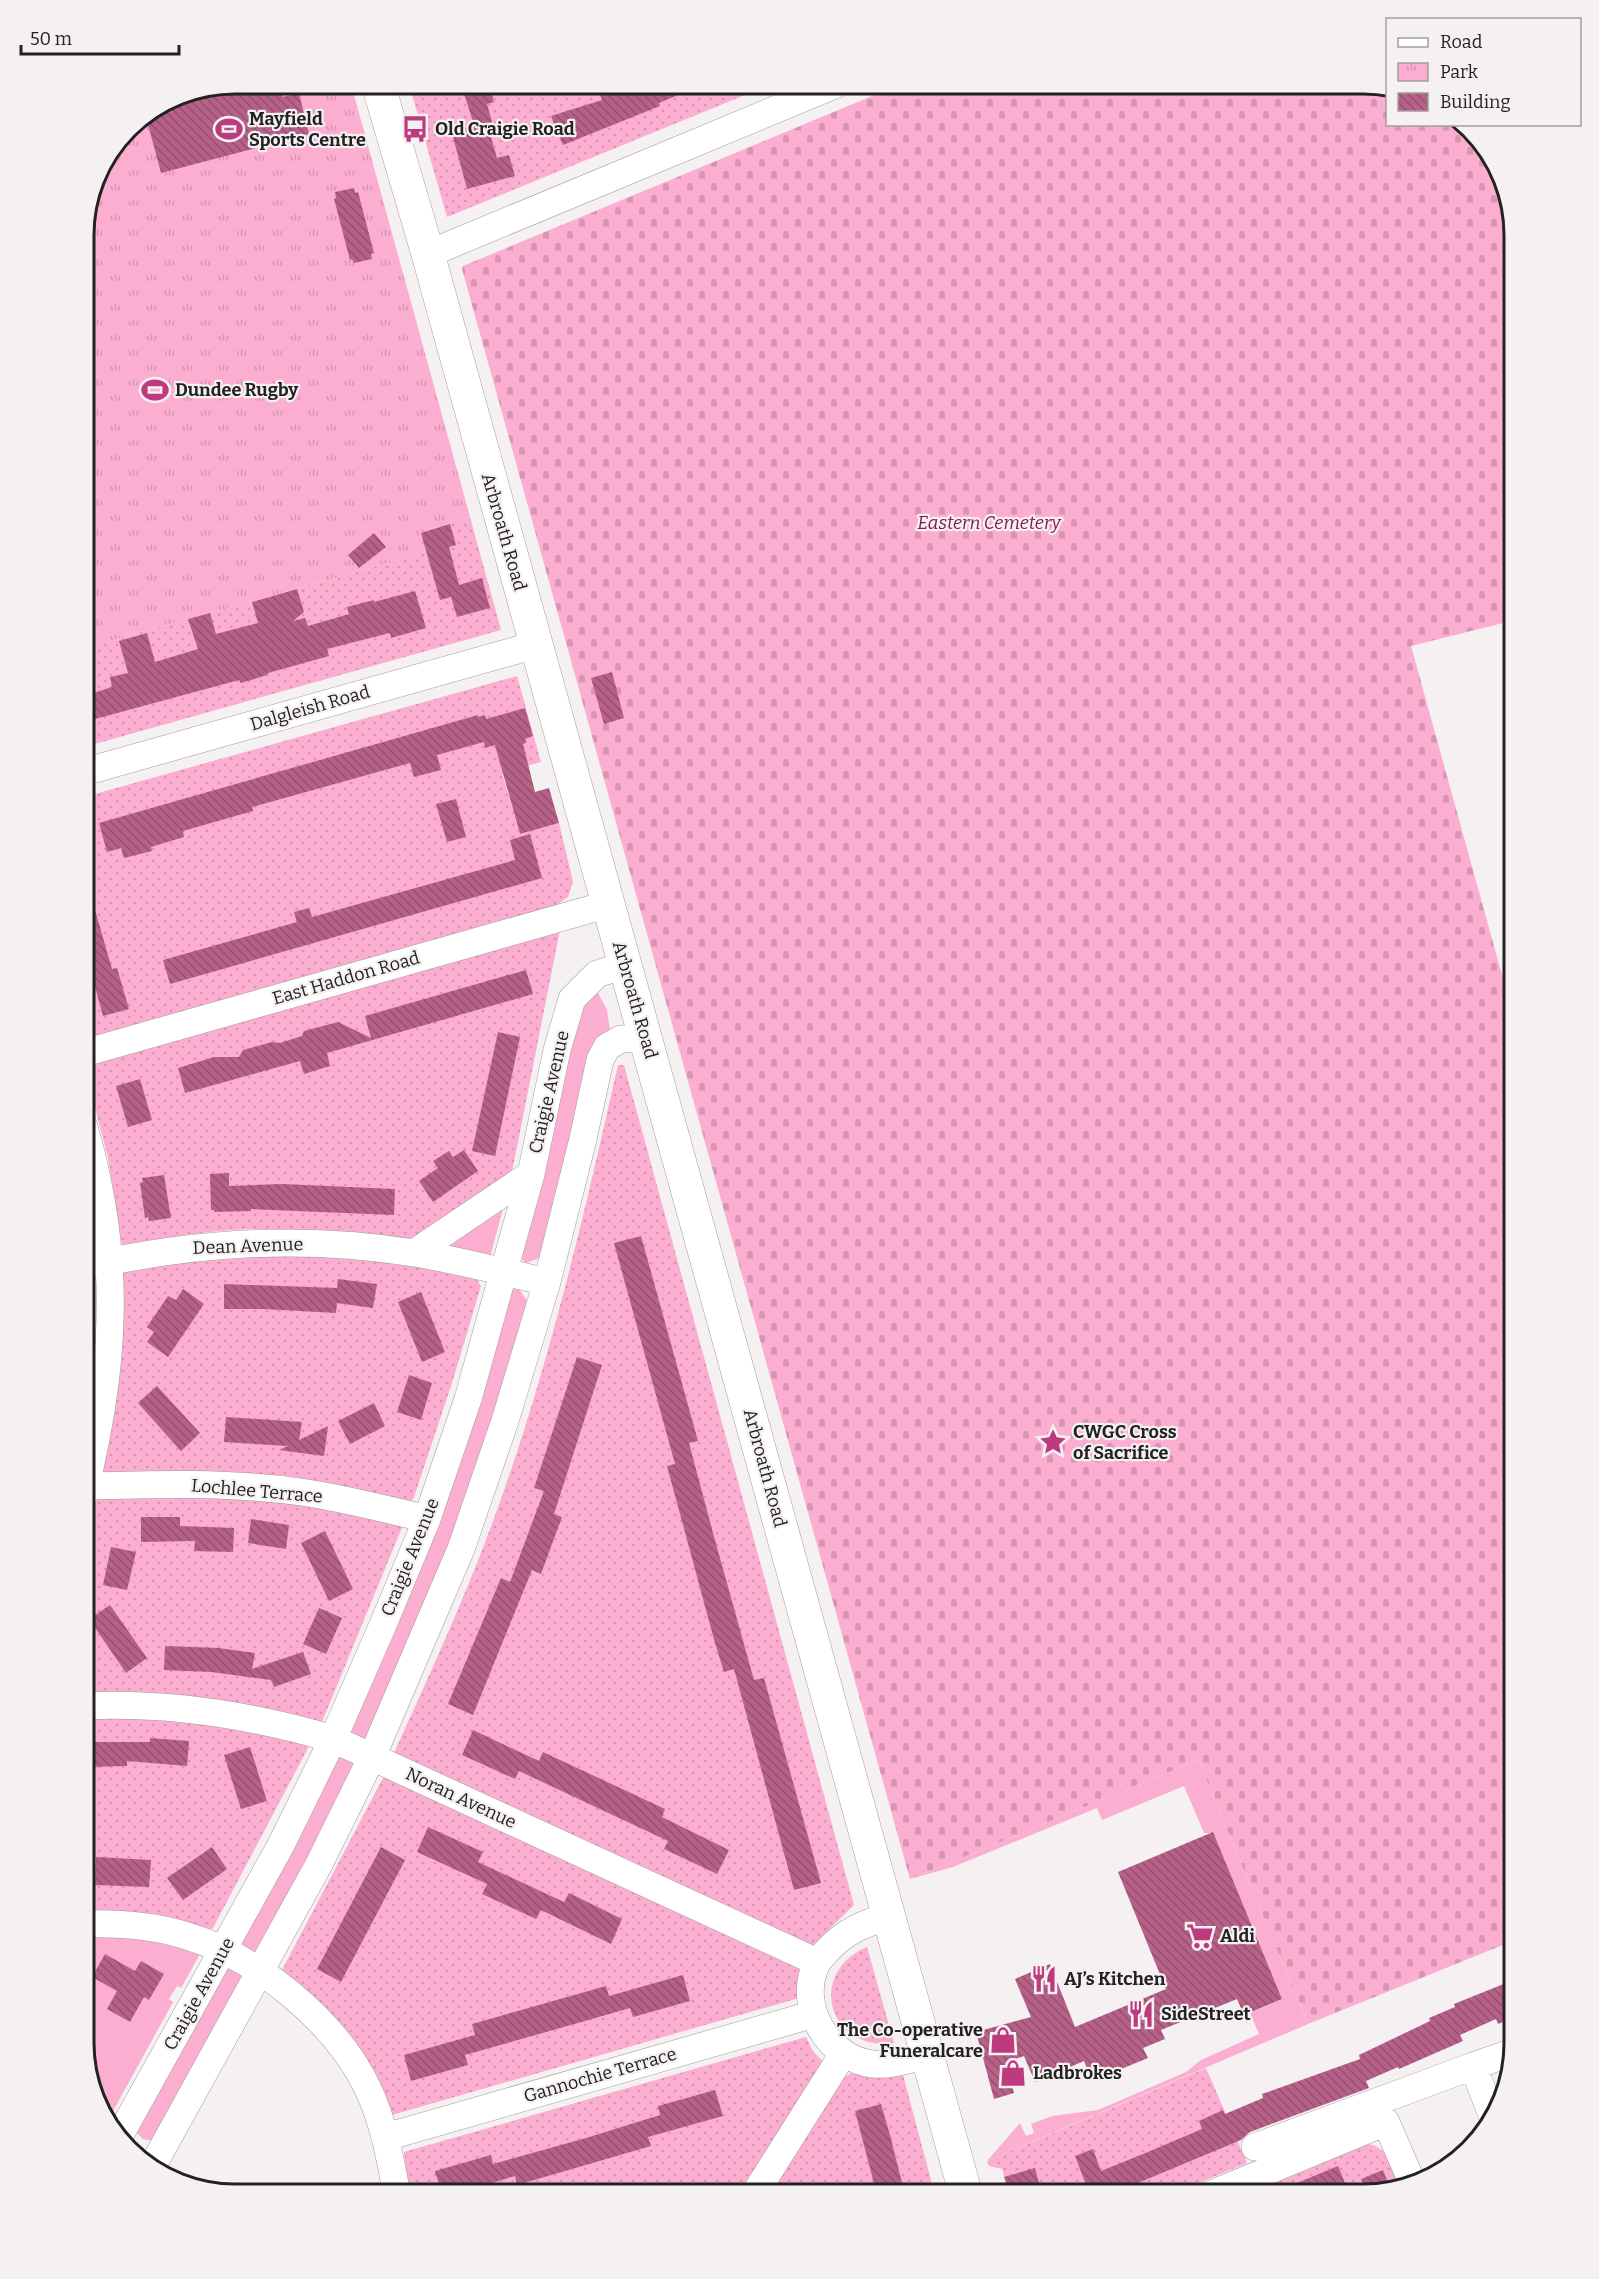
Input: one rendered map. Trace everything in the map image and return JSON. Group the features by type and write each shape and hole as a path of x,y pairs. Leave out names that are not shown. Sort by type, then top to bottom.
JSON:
{"main road":[{"name":"Arbroath Road","path":"381,94 428,254 963,2184"}],"street":[{"path":"428,254 812,95"},
{"name":"Dalgleish Road","path":"95,769 535,645"},
{"name":"East Haddon Road","path":"95,1050 609,904"},
{"name":"Craigie Avenue","path":"124,2129 281,1845 333,1738 382,1627 427,1519 468,1399 531,1174 557,1050 572,999 597,974 625,964"},
{"path":"157,2160 318,1866 372,1757 461,1549 505,1421 547,1282 583,1139 600,1060 607,1047 621,1039 646,1038"},
{"path":"94,1169 102,1199 96,1264 111,1318 107,1369 94,1447"},
{"path":"414,1252 531,1174"},
{"name":"Dean Avenue","path":"96,1264 197,1246 265,1241 331,1244 414,1252 547,1282"},
{"name":"Lochlee Terrace","path":"94,1490 170,1484 254,1487 302,1492 427,1519"},
{"name":"Noran Avenue","path":"94,1706 164,1706 225,1713 287,1725 333,1738 818,1962"},
{"path":"890,1916 866,1923 839,1938 818,1962 811,1988 814,2013 826,2039 843,2054 873,2064 905,2061 927,2055"},
{"path":"94,1924 150,1927 185,1935 223,1951 261,1972 305,2006 341,2045 368,2089 386,2137 394,2184"},
{"name":"Gannochie Terrace","path":"386,2137 814,2013"},
{"path":"761,2184 843,2054"},
{"path":"1255,2147 1503,2055"},
{"path":"1473,2066 1489,2107"},
{"path":"1235,2184 1386,2121 1410,2177"}],"green space":[{"path":"236,94 354,94 470,517 419,532 424,553 95,645 96,217 105,182 118,157 136,136 157,118 182,105 208,97"},
{"path":"412,94 746,94 447,217"},
{"name":"Eastern Cemetery","path":"876,95 1386,96 1386,126 1452,126 1470,143 1486,165 1500,199 1504,236 1504,623 1411,646 1504,982 1504,1944 1308,2024 1198,1760 910,1879 463,266"},
{"path":"470,517 501,630 95,744 95,645 424,553 418,532"},
{"path":"517,676 541,762 502,773 520,834 559,823 573,882 568,897 555,906 95,1037 95,794"},
{"path":"560,930 512,1172 416,1237 406,1239 314,1231 242,1229 122,1246 108,1158 95,1106 95,1062"},
{"path":"598,993 607,1010 610,1031 593,1044 575,1137 544,1253 537,1259 526,1263 519,1257 582,1005 588,997"},
{"path":"618,1065 624,1065 854,1905 813,1945 806,1945 394,1753 445,1640 512,1468 562,1297"},
{"path":"505,1201 489,1261 433,1250"},
{"path":"244,1255 359,1258 426,1268 477,1280 481,1286 413,1500 408,1502 103,1472 121,1274 124,1271 180,1261"},
{"path":"519,1289 528,1302 528,1312 452,1546 368,1742 348,1738 510,1290"},
{"path":"96,1499 245,1499 300,1505 403,1525 322,1722 204,1699 145,1694 94,1694"},
{"path":"138,1717 202,1722 306,1743 308,1748 213,1928 209,1930 158,1915 94,1911 94,1718"},
{"path":"337,1751 357,1759 258,1958 238,1950"},
{"path":"1198,1760 1308,2024 987,2161 1020,2123 1026,2136 1034,2133 1031,2124 1052,2116 1098,2110 1186,2072 1201,2060 1259,2034 1250,2013 1282,1999 1213,1833 1204,1833 1184,1786 1102,1820 1097,1808 953,1867 910,1879"},
{"path":"384,1776 801,1970 799,1998 392,2115 328,2012 282,1970"},
{"path":"94,1936 143,1940 200,1954 181,1988 177,1986 169,1999 173,2002 112,2112 99,2080 94,2044"},
{"path":"867,1947 894,2043 871,2043 853,2035 840,2023 833,2008 831,1991 836,1974 848,1959"},
{"path":"227,1965 246,1973 155,2141 143,2139 134,2130"},
{"path":"806,2037 813,2051 823,2062 747,2184 408,2184 404,2152"},
{"path":"1206,2068 1247,2163 1196,2184 1007,2184 1002,2169 989,2166 987,2161"},
{"path":"855,2072 903,2075 932,2184 777,2184 845,2076"},
{"path":"1368,2144 1381,2149 1389,2159 1397,2180 1364,2184 1272,2184"}],"building":[{"name":"Mayfield Sports Centre","path":"236,94 282,94 283,97 299,94 309,134 161,173 148,125 157,118 182,105 208,97"},
{"path":"464,94 492,94 494,102 487,104 492,122 487,123 497,158 509,155 515,176 467,189 453,137 467,134 465,128 474,125"},
{"path":"600,94 679,94 659,103 660,106 563,145 551,116 602,100"},
{"path":"354,188 355,193 358,192 374,253 371,254 372,259 354,263 352,259 350,260 334,199 336,198 335,192"},
{"path":"450,524 456,545 449,547 459,585 482,578 490,608 457,617 451,597 440,600 421,533"},
{"path":"374,533 386,547 359,568 348,555"},
{"path":"297,589 304,612 293,621 305,618 308,626 349,614 347,607 415,591 426,628 391,638 390,633 327,649 329,656 241,683 239,680 95,719 95,693 112,687 110,677 128,673 119,641 147,633 155,662 198,649 188,619 210,613 216,634 258,623 252,602"},
{"path":"612,672 624,718 604,724 591,678"},
{"path":"525,708 533,736 525,739 526,743 523,744 535,792 549,788 559,823 520,834 495,745 485,748 484,742 437,755 441,770 414,777 410,763 252,807 253,811 183,831 184,837 151,847 152,851 124,858 121,848 107,852 99,823 478,715 478,717 485,715 486,719"},
{"path":"456,799 466,837 447,842 436,804"},
{"path":"530,834 542,878 170,984 163,960 297,922 294,912 309,908 312,917 515,860 510,840"},
{"path":"95,909 112,969 117,968 129,1009 103,1016 95,985"},
{"path":"526,970 533,994 327,1053 330,1066 304,1074 300,1061 185,1093 178,1068 214,1057 239,1057 243,1050 272,1042 280,1043 302,1036 304,1031 338,1022 371,1038 365,1016"},
{"path":"498,1032 520,1037 495,1156 472,1151"},
{"path":"140,1079 152,1120 128,1127 116,1086"},
{"path":"464,1150 478,1171 433,1202 419,1181 438,1168 433,1161 449,1151 453,1157"},
{"path":"229,1173 229,1186 282,1184 395,1189 394,1215 251,1209 251,1211 214,1212 211,1210 210,1174"},
{"path":"164,1175 171,1218 149,1221 148,1217 145,1218 140,1183 143,1182 142,1178"},
{"path":"641,1236 698,1441 689,1443 713,1533 754,1680 764,1678 821,1883 794,1890 734,1669 724,1672 715,1643 667,1466 675,1464 614,1243"},
{"path":"338,1279 377,1284 373,1308 337,1303 336,1313 224,1309 224,1284 337,1288"},
{"path":"183,1289 204,1304 168,1357 147,1342 154,1332 147,1327 168,1296 176,1300"},
{"path":"421,1292 445,1352 422,1362 398,1302"},
{"path":"577,1357 602,1365 554,1514 562,1517 541,1574 532,1570 473,1715 448,1704 501,1578 510,1582 544,1491 534,1488"},
{"path":"409,1375 432,1383 421,1420 397,1412"},
{"path":"157,1386 200,1433 181,1451 138,1403"},
{"path":"374,1403 385,1426 350,1444 338,1421"},
{"path":"226,1417 302,1422 299,1440 328,1426 324,1456 279,1450 288,1446 224,1442"},
{"path":"141,1517 180,1517 180,1526 234,1528 233,1552 194,1551 195,1541 141,1542"},
{"path":"251,1519 289,1525 286,1549 248,1543"},
{"path":"325,1531 353,1589 329,1601 301,1543"},
{"path":"111,1547 136,1552 127,1590 103,1585"},
{"path":"110,1605 147,1658 126,1673 94,1627 94,1616"},
{"path":"319,1608 342,1618 326,1654 303,1644"},
{"path":"165,1646 219,1648 255,1653 252,1669 303,1652 311,1674 274,1687 271,1680 211,1672 164,1670"},
{"path":"473,1730 539,1761 543,1752 665,1809 662,1817 729,1850 717,1874 664,1849 668,1841 519,1771 515,1779 462,1755"},
{"path":"150,1738 189,1741 187,1766 127,1761 127,1766 94,1767 94,1742 150,1742"},
{"path":"250,1747 267,1801 241,1809 224,1755"},
{"path":"428,1827 483,1852 478,1862 564,1902 569,1893 622,1919 611,1944 541,1910 536,1919 482,1894 487,1884 417,1852"},
{"path":"1213,1832 1282,1999 1244,2015 1237,1999 1161,2030 1165,2039 1143,2048 1148,2058 1092,2081 1084,2061 1035,2082 1024,2056 1006,2062 1014,2093 994,2099 976,2032 1031,2017 1015,1979 1050,1964 1075,2027 1166,1989 1118,1872"},
{"path":"212,1847 227,1869 183,1900 167,1878"},
{"path":"381,1847 405,1860 341,1982 317,1969"},
{"path":"96,1857 151,1860 149,1887 95,1885"},
{"path":"105,1954 135,1971 141,1961 164,1974 149,2000 144,1997 130,2022 107,2009 117,1991 94,1978 94,1973"},
{"path":"683,1975 690,2001 633,2017 630,2008 465,2055 468,2065 411,2081 404,2055 475,2035 472,2024 606,1986 609,1996"},
{"path":"1504,1984 1504,2022 1498,2024 1496,2019 1460,2035 1463,2041 1366,2081 1369,2088 1250,2132 1241,2140 1135,2184 1086,2184 1075,2156 1093,2149 1101,2171 1202,2129 1199,2121 1223,2110 1225,2114 1263,2098 1262,2094 1360,2059 1359,2055 1430,2021 1429,2018 1455,2007 1454,2004"},
{"path":"715,2090 723,2116 648,2137 651,2146 520,2184 517,2184 515,2176 488,2184 439,2184 435,2171 491,2155 493,2164 586,2138 660,2115 658,2106"},
{"path":"881,2104 902,2184 874,2184 855,2111"},
{"path":"1338,2166 1345,2184 1295,2184"},
{"path":"1035,2168 1039,2184 1006,2184 1004,2177"},
{"path":"1383,2170 1388,2182 1363,2184 1361,2179"}],"place":[{"name":"Mayfield Sports Centre","path":"229,129"},
{"name":"Old Craigie Road","path":"415,129"},
{"name":"Dundee Rugby","path":"155,390"},
{"name":"CWGC Cross of Sacrifice","path":"1053,1442"},
{"name":"Aldi","path":"1200,1936"},
{"name":"AJ’s Kitchen","path":"1044,1979"},
{"name":"SideStreet","path":"1141,2014"},
{"name":"The Co-operative Funeralcare","path":"1003,2040"},
{"name":"Ladbrokes","path":"1013,2073"}]}
